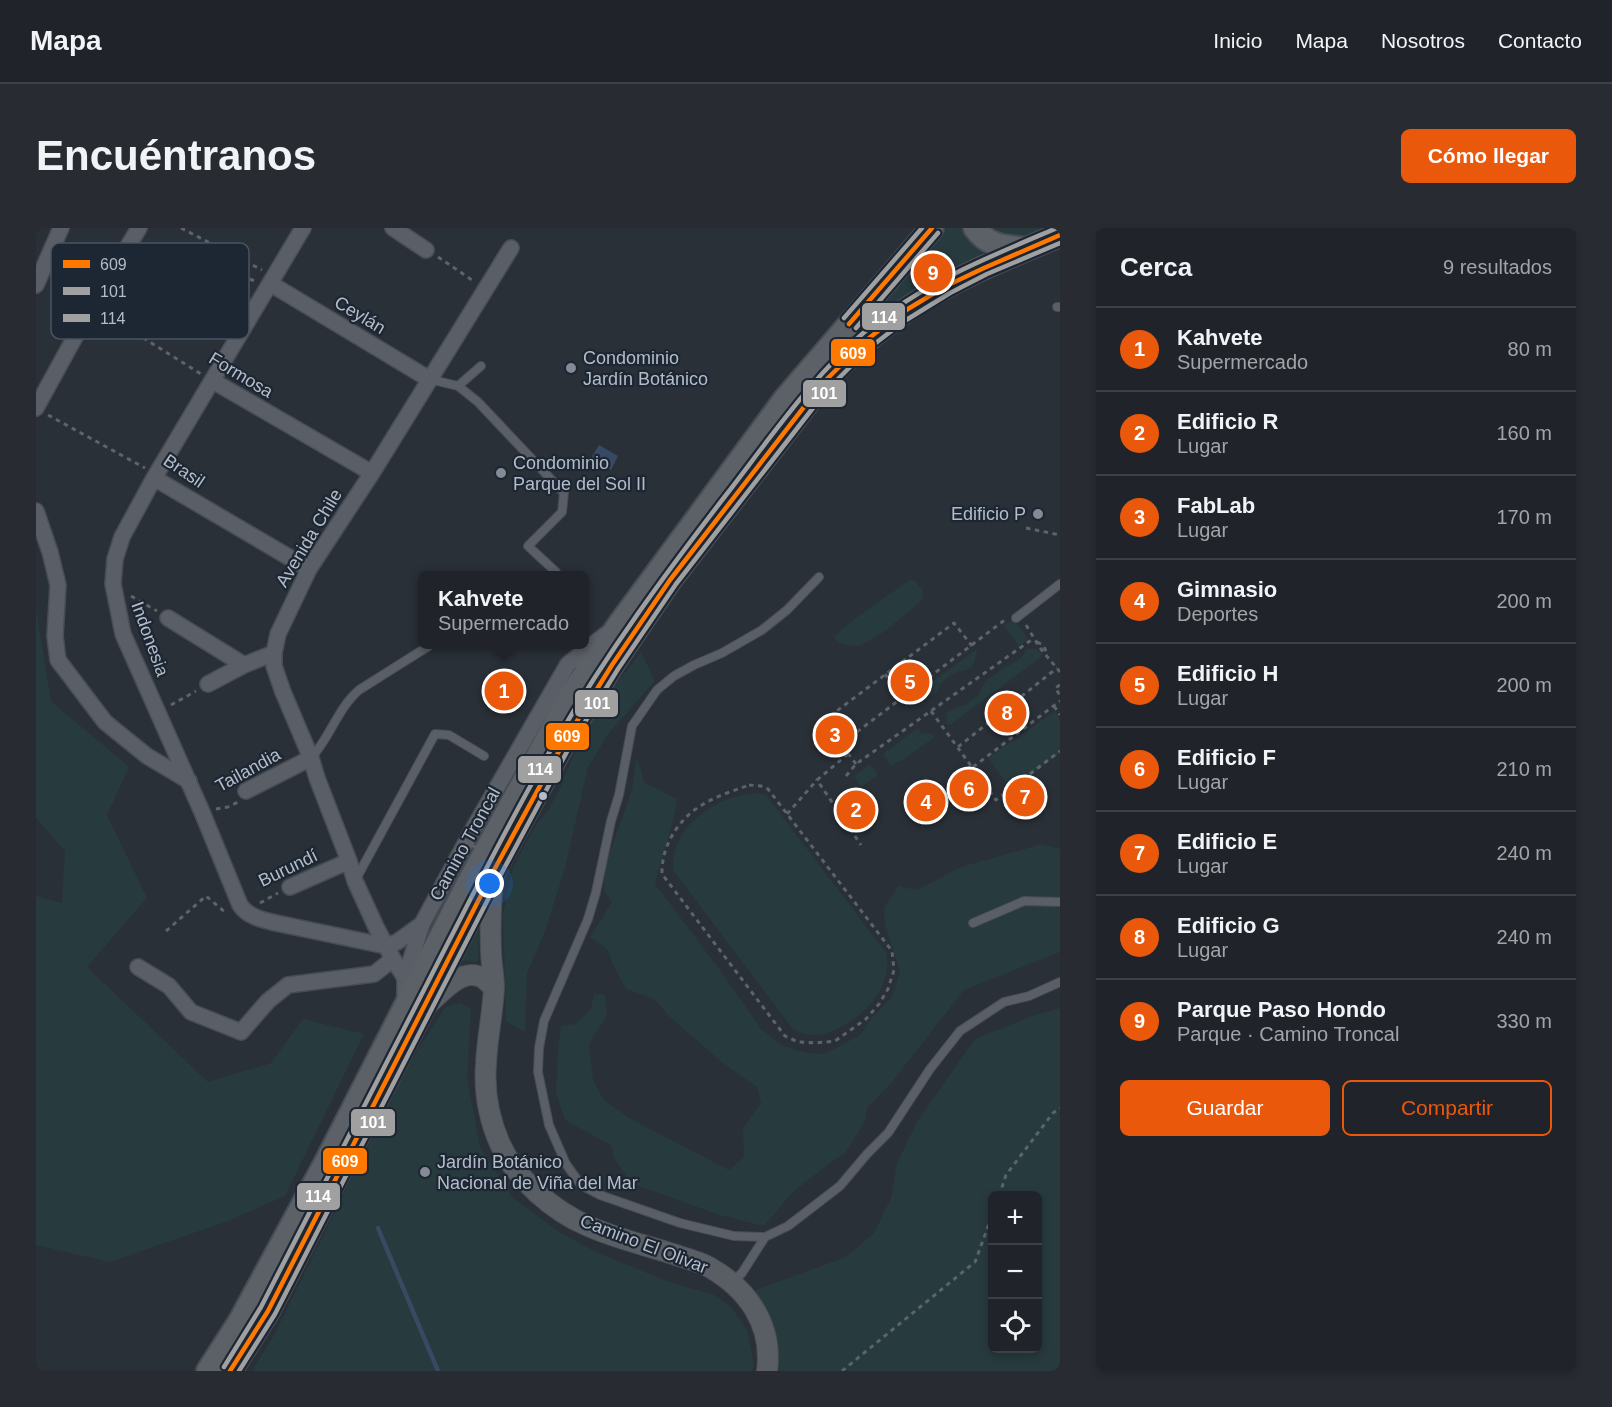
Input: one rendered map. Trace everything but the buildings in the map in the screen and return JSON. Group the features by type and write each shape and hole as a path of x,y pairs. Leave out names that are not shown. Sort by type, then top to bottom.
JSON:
{"main road":[{"name":"Camino Troncal","path":"230,1371 268,1311 415,1006 466,887 572,693 618,626 785,399 933,228"},
{"path":"975,228 985,239 994,244 1028,249"},
{"name":"Camino Troncal","path":"208,1371 240,1321 326,1162 497,867 564,742 618,656 670,580 821,386 864,342 912,306 954,283 1060,235"},
{"name":"Camino El Olivar","path":"497,867 491,951 494,987 486,1066 487,1097 500,1144 512,1166 530,1186 556,1208 587,1226 708,1266 731,1284 750,1301 764,1327 769,1356 767,1371"},
{"path":"415,1006 467,975 479,976 494,987"}],"street":[{"path":"54,243 61,228"},
{"path":"130,243 139,228"},
{"name":"Indonesia","path":"249,321 303,228"},
{"path":"393,228 426,250"},
{"name":"Avenida Chile","path":"405,978 389,953 355,880 311,758 283,692 274,666 274,653 278,633 309,569 372,473 511,248"},
{"path":"36,285 51,251"},
{"name":"Ceylán","path":"271,284 429,379"},
{"path":"41,411 76,339"},
{"name":"Indonesia","path":"238,339 154,478 122,537 115,560 113,584 123,634 242,908"},
{"name":"Formosa","path":"213,381 372,473"},
{"name":"Brasil","path":"154,478 309,569"},
{"path":"36,511 50,552 57,585 55,636 58,660 105,722 147,756 189,782"},
{"path":"168,618 244,665"},
{"name":"Camino Troncal","path":"589,648 618,626"},
{"name":"Camino Troncal","path":"405,978 422,924 472,831 568,664 588,649"},
{"path":"208,684 244,665 274,653"},
{"name":"Tailandia","path":"246,791 311,758"},
{"name":"Burundí","path":"291,887 349,861"},
{"path":"242,908 258,919 389,953"},
{"name":"Camino Troncal","path":"138,967 169,986 191,1012 241,1032 268,1001 288,985 374,974 397,942 422,924"},
{"path":"405,978 415,1006"}],"lane":[{"path":"458,386 481,366"},
{"path":"429,379 458,386 478,402 564,493 562,512 528,546 555,571"},
{"path":"819,577 787,610 762,630 722,653 674,676 657,690 632,726 619,795 596,892 588,919 544,1020 539,1048 538,1072 549,1125 566,1164 581,1185 600,1195 680,1223 734,1236 765,1237 788,1226 840,1186 888,1133 930,1069 960,1031 1004,1002 1029,996 1060,982"},
{"path":"1019,618 1060,584"},
{"path":"311,758 326,738 343,706 352,696 426,649"},
{"path":"355,880 435,734 449,735 484,756"},
{"path":"973,923 1024,901 1060,902"},
{"path":"731,1284 742,1273 765,1237"}],"path":[{"path":"181,228 210,243"},
{"path":"426,250 485,289"},
{"path":"249,263 267,272 271,284 260,284 249,278"},
{"name":"Formosa","path":"145,339 213,381"},
{"name":"Brasil","path":"41,411 144,466 154,478"},
{"path":"1026,528 1060,536"},
{"path":"113,584 168,618"},
{"path":"1019,618 1060,672"},
{"path":"856,764 841,744 1005,622"},
{"path":"830,716 954,623 972,646"},
{"path":"846,776 856,764 1034,638"},
{"path":"957,747 1057,668"},
{"path":"885,674 903,698"},
{"path":"158,713 208,684"},
{"path":"1060,685 1055,688 1060,695"},
{"path":"972,767 1060,701"},
{"path":"1054,706 1060,715"},
{"path":"931,711 996,800 1060,751"},
{"path":"787,814 817,780 848,754"},
{"path":"817,780 861,845"},
{"path":"749,785 761,786 768,789 787,814 892,951 894,970 888,989 879,1004 866,1019 836,1041 798,1042 784,1036 662,874 665,851 678,826 688,814 719,796 749,785"},
{"name":"Tailandia","path":"202,812 228,807 241,800 246,791"},
{"path":"464,841 497,867"},
{"name":"Burundí","path":"242,908 291,887"},
{"path":"166,931 206,896 225,913 242,908"},
{"path":"1001,1191 1006,1175 1060,1107"},
{"path":"842,1371 975,1262 988,1227"}],"green space":[{"path":"947,228 967,228 999,255 917,291 856,333"},
{"path":"988,228 1044,228 1030,234 1008,238"},
{"path":"910,580 915,581 923,589 922,600 873,639 855,646 838,643 834,637 857,617"},
{"path":"36,609 51,701 129,767 107,815 147,898 87,967 208,1082 271,1063 303,1019 364,1034 285,1196 228,1221 110,1262 36,1245 36,896 62,903 65,851 36,818"},
{"path":"1013,619 1028,639 1019,646 1004,626"},
{"path":"977,649 974,664 971,667 948,677 940,684 937,693 931,696 922,694 920,691"},
{"path":"1027,649 1036,649 1042,654 1040,658 950,725 946,723 947,713 956,707 966,705 979,694 985,682 1021,658"},
{"path":"641,652 655,681 609,733 588,767 565,868 544,934 527,973 525,1032 506,1021 503,914 513,867 537,823 547,812 576,749 607,696"},
{"path":"1055,711 1060,720 1060,753 1011,789 988,758"},
{"path":"918,728 922,734 930,733 935,737 891,766 883,754"},
{"path":"636,759 644,782 677,799 655,884 761,1029 783,1046 803,1052 823,1054 860,1035 892,997 900,972 885,924 884,908 898,886 917,890 961,867 1042,844 1060,849 1060,952 964,990 892,1082 867,1108 865,1121 846,1152 794,1191 764,1226 719,1215 631,1183 614,1158 612,1146 565,1120 556,1093 561,1026 575,1024 591,1009 594,994 605,995 607,1015 589,1044 593,1080 604,1100 629,1118 729,1170 744,1157 743,1128 761,1103 757,1087 724,1064 669,1016 654,999 626,989 607,949 590,937 612,902 604,891 605,866 632,790"},
{"path":"870,764 878,775 861,787 854,776"},
{"path":"758,793 766,795 887,954 885,979 876,997 856,1017 829,1032 816,1035 803,1034 792,1028 673,870 674,854 680,839 699,815 727,800"},
{"path":"479,922 478,962 459,961"},
{"name":"Jardín Botánico Nacional de Viña del Mar","path":"460,1003 471,1009 467,1078 480,1147 512,1197 559,1232 598,1253 667,1281 714,1295 731,1307 747,1330 754,1365 752,1371 252,1371 273,1337 406,1069 445,1007"},
{"path":"1060,1008 1060,1371 774,1371 753,1291 846,1257 874,1233 891,1198 897,1163 917,1122 975,1039 1035,1015"}],"water":[{"path":"599,445 618,456 611,470 591,458"}],"waterway":[{"path":"378,1228 438,1371"}],"transit line":[{"name":"114","path":"844,318 922,228"},
{"name":"609","path":"849,324 932,228"},
{"name":"114","path":"224,1367 261,1307 475,890 540,769 576,707 659,584 793,407 829,366 869,328 913,297 959,271 1057,228"},
{"name":"101","path":"856,328 938,233"},
{"name":"609","path":"230,1371 268,1311 493,872 564,742 612,665 670,580 821,385 863,343 898,315 946,286 1060,235"},
{"name":"101","path":"239,1371 275,1314 500,876 570,746 618,669 676,584 827,390 868,349 903,322 950,293 987,274 1060,243"}],"place":[{"name":"Parque Paso Hondo","path":"933,273"},
{"name":"Condominio Jardín Botánico","path":"571,368"},
{"name":"Condominio Parque del Sol II","path":"501,473"},
{"name":"Edificio P","path":"1038,514"},
{"name":"Edificio H","path":"910,682"},
{"name":"Kahvete","path":"504,691"},
{"name":"Edificio G","path":"1007,713"},
{"name":"FabLab","path":"835,735"},
{"name":"Edificio F","path":"969,789"},
{"name":"Edificio E","path":"1025,797"},
{"name":"Gimnasio","path":"926,802"},
{"name":"Edificio R","path":"856,810"},
{"name":"Jardín Botánico Nacional de Viña del Mar","path":"425,1172"}]}
